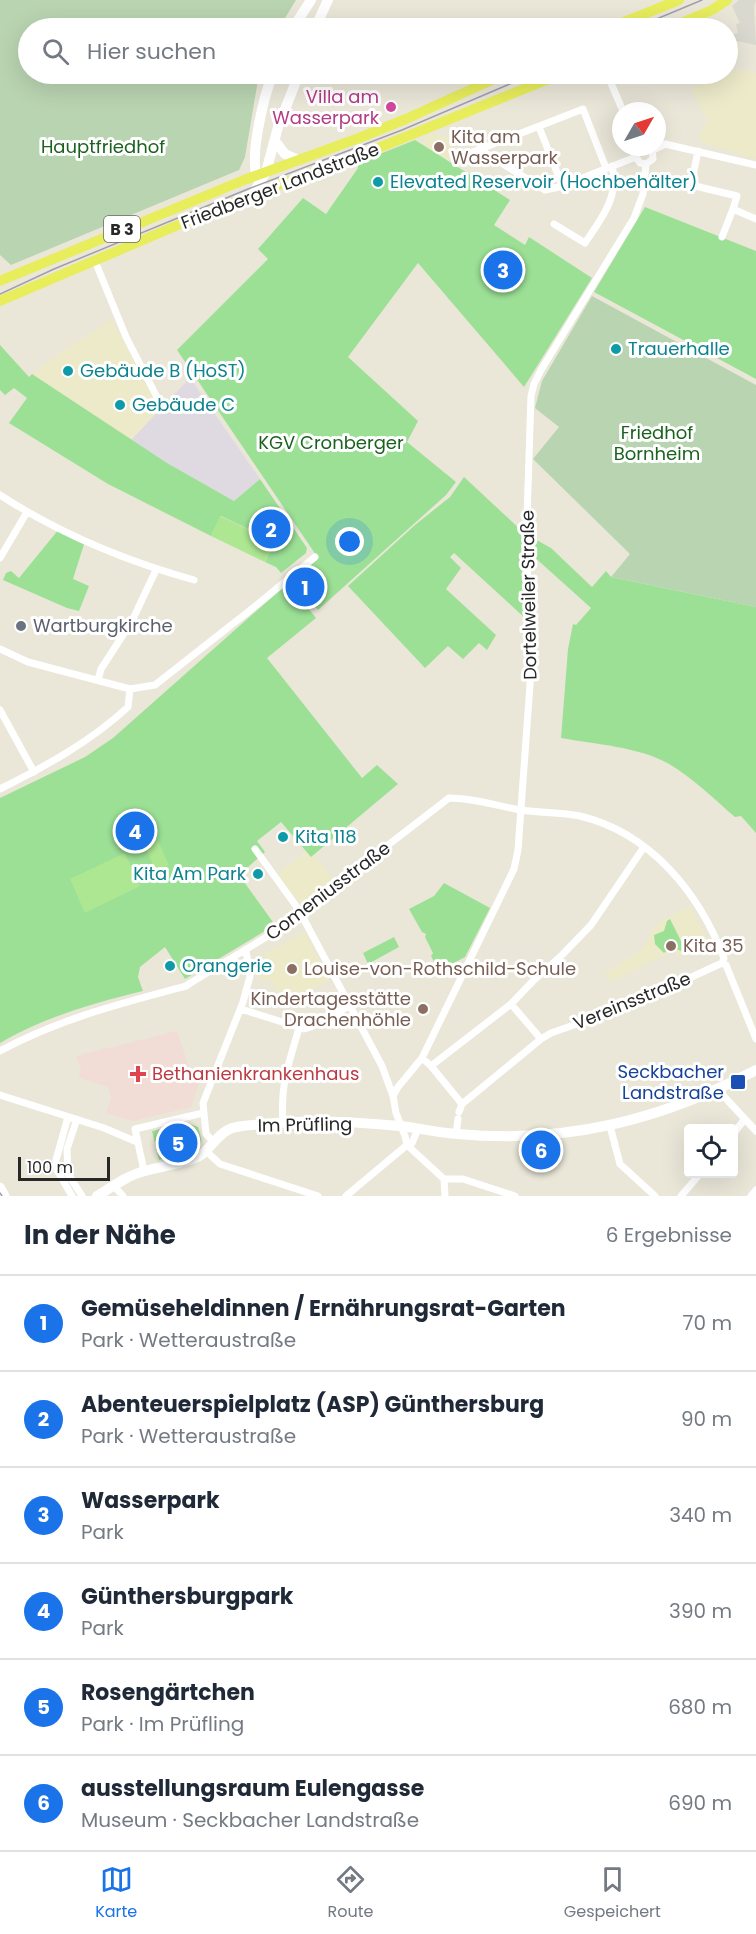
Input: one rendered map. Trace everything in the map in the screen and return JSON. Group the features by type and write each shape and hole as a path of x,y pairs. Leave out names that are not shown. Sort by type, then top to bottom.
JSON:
{"main road":[{"path":"300,18 312,0"},
{"path":"320,18 328,0"},
{"path":"634,18 679,0"},
{"path":"693,18 712,10 727,0"},
{"path":"244,180 255,162 263,104 270,84"},
{"path":"263,180 294,84"},
{"name":"Friedberger Landstraße","path":"0,301 192,219 251,197 263,180 298,160 406,120 483,84"},
{"name":"Friedberger Landstraße","path":"0,281 244,180 263,180 356,157 536,84"},
{"path":"274,141 285,154 298,160"},
{"path":"255,162 263,180"},
{"path":"401,1126 456,1134 521,1136 610,1126 656,1114 718,1090 756,1070"},
{"name":"Im Prüfling","path":"97,1196 133,1175 196,1158 206,1151 222,1133 233,1128 283,1122 401,1126"}],"street":[{"path":"611,84 619,102"},
{"path":"470,153 584,109 614,183 612,199 585,243 554,224"},
{"path":"539,127 562,185"},
{"path":"666,144 756,165"},
{"path":"479,149 540,188 550,190 636,157 640,163 645,164 653,159 652,156"},
{"path":"698,151 691,185 736,196 722,237"},
{"name":"Dortelweiler Straße","path":"393,1096 422,1058 509,881 518,850 532,657 526,548 531,396 541,370 634,218 643,194 645,164"},
{"path":"733,209 756,219"},
{"path":"95,261 126,337 162,407"},
{"path":"0,495 27,513 85,541 156,570 194,580"},
{"path":"0,558 27,513"},
{"path":"0,649 28,662 130,689 155,685 315,556"},
{"path":"98,680 101,669 144,599 156,570"},
{"path":"0,789 78,747 110,724 129,707 130,689"},
{"path":"0,710 34,772"},
{"name":"Comeniusstraße","path":"0,1051 49,1027 99,1009 186,986 301,916 449,798 582,817 622,833 670,868 711,927 724,958 722,963 726,965 756,1040"},
{"path":"431,1066 511,1004 586,931 644,848"},
{"path":"255,849 299,910 382,1066 393,1096 406,1145 444,1179 463,1179 514,1196"},
{"path":"214,1142 206,1134 203,1103 241,1009 250,976 246,951"},
{"name":"Vereinsstraße","path":"456,1134 462,1104 541,1039 551,1033 631,1005 722,963"},
{"path":"511,1004 541,1039"},
{"path":"241,1009 299,1028 311,1027 349,1006"},
{"path":"283,1122 282,1090 299,1028"},
{"path":"422,1058 462,1104"},
{"path":"718,1090 756,1131"},
{"path":"0,1095 120,1133 137,1142"},
{"path":"144,1171 135,1131 138,1128 203,1113"},
{"path":"68,1117 56,1160 57,1170 72,1196"},
{"path":"77,1119 67,1149 68,1173 82,1196"},
{"path":"738,1127 744,1120"},
{"path":"610,1126 620,1164 655,1196"},
{"path":"346,1196 406,1145 412,1143 418,1129"},
{"path":"206,1151 220,1164 318,1196"},
{"path":"681,1196 696,1178"},
{"path":"444,1179 445,1196"},
{"path":"114,1186 123,1196"},
{"path":"0,1187 5,1196"},
{"path":"751,1196 756,1190"}],"shaded area":[{"path":"739,0 756,0 754,7 756,45 738,41 738,24 740,23 732,6"},
{"path":"738,69 756,73 756,159 699,140 701,129 708,117 703,115 692,88 702,84 738,84"},
{"name":"Kita am Wasserpark","path":"434,134 449,137 456,156 447,160 421,143 425,141 423,137"},
{"path":"112,319 159,410 131,440 32,374"},
{"path":"190,378 260,479 234,501 131,440"},
{"name":"Louise-von-Rothschild-Schule","path":"309,849 335,881 302,907 276,875"},
{"name":"Kita 35","path":"690,906 708,941 678,956 675,950 610,983 604,975 643,948 652,930 661,921"},
{"name":"Louise-von-Rothschild-Schule","path":"305,932 330,980 298,997 276,991 271,982 258,979 266,953"},
{"name":"Bethanienkrankenhaus","path":"177,1031 190,1071 201,1077 191,1107 133,1121 106,1113 111,1098 108,1087 79,1078 81,1069 76,1056"}],"green space":[{"name":"Hauptfriedhof","path":"0,0 296,0 285,18 18,18 18,84 257,84 245,157 239,170 11,265 0,255"},
{"name":"KGV Cronberger","path":"415,140 510,200 494,225 525,245 529,237 592,278 524,387 418,263 348,357 418,421 407,442 456,482 446,495 318,610 294,581 318,558 177,350 268,259 258,249 303,198 326,214 358,168 357,163"},
{"path":"645,207 756,251 756,379 594,292"},
{"name":"Friedhof Bornheim","path":"592,296 756,385 756,607 611,577 630,554 533,459 559,427 535,408 542,381"},
{"path":"0,345 29,377 32,374 167,463 234,501 260,479 307,548 306,553 281,573 276,567 265,562 275,542 221,516 211,536 108,484 9,423 27,398 14,388 5,395 0,390"},
{"path":"464,477 522,531 522,573 526,619 454,553 450,557 461,568 446,589 496,635 487,650 479,643 463,659 448,646 425,668 348,586 415,525 450,497"},
{"path":"220,516 275,542 265,562 211,536"},
{"path":"59,529 85,541 73,579 89,586 79,611 3,580 6,573 11,571 19,578"},
{"path":"531,537 551,548 592,587 606,571 611,577 756,607 756,833 741,816 735,817 686,776 657,758 616,747 561,738 568,649 573,624 576,625 591,608 531,554"},
{"path":"288,583 316,618 267,658 362,778 377,765 398,784 311,857 281,822 257,841 265,852 239,875 275,925 185,979 165,947 140,967 138,977 143,991 70,1012 0,1043 0,798 85,757 113,738"},
{"path":"158,841 169,865 156,871 145,847"},
{"path":"125,853 140,886 85,913 70,879"},
{"path":"444,883 490,908 465,957 439,971 431,956 433,953 425,937 426,934 422,932 409,909 434,896"},
{"path":"670,919 685,949 683,952 672,947 664,953 655,944 654,935 664,931"},
{"path":"394,937 399,947 368,964 363,953"},
{"path":"188,1123 198,1127 201,1137 199,1146 189,1152 159,1160 152,1131"}],"tram line":[{"path":"659,18 702,0"},
{"path":"0,294 54,269 248,189 402,130 510,84"}],"place":[{"name":"Villa am Wasserpark","path":"391,107"},
{"name":"Kita am Wasserpark","path":"439,147"},
{"name":"Elevated Reservoir (Hochbehälter)","path":"378,182"},
{"name":"Wasserpark","path":"503,270"},
{"name":"Trauerhalle","path":"616,349"},
{"name":"Gebäude B (HoST)","path":"68,371"},
{"name":"Gebäude C","path":"120,405"},
{"name":"Abenteuerspielplatz (ASP) Günthersburg","path":"271,529"},
{"name":"Gemüseheldinnen / Ernährungsrat-Garten","path":"305,587"},
{"name":"Wartburgkirche","path":"21,626"},
{"name":"Günthersburgpark","path":"135,831"},
{"name":"Kita 118","path":"283,837"},
{"name":"Kita Am Park","path":"258,874"},
{"name":"Kita 35","path":"671,946"},
{"name":"Orangerie","path":"170,966"},
{"name":"Louise-von-Rothschild-Schule","path":"292,969"},
{"name":"Kindertagesstätte Drachenhöhle","path":"423,1009"},
{"name":"Bethanienkrankenhaus","path":"138,1074"},
{"name":"Seckbacher Landstraße","path":"738,1082"},
{"name":"Rosengärtchen","path":"178,1143"},
{"name":"ausstellungsraum Eulengasse","path":"541,1150"}]}
